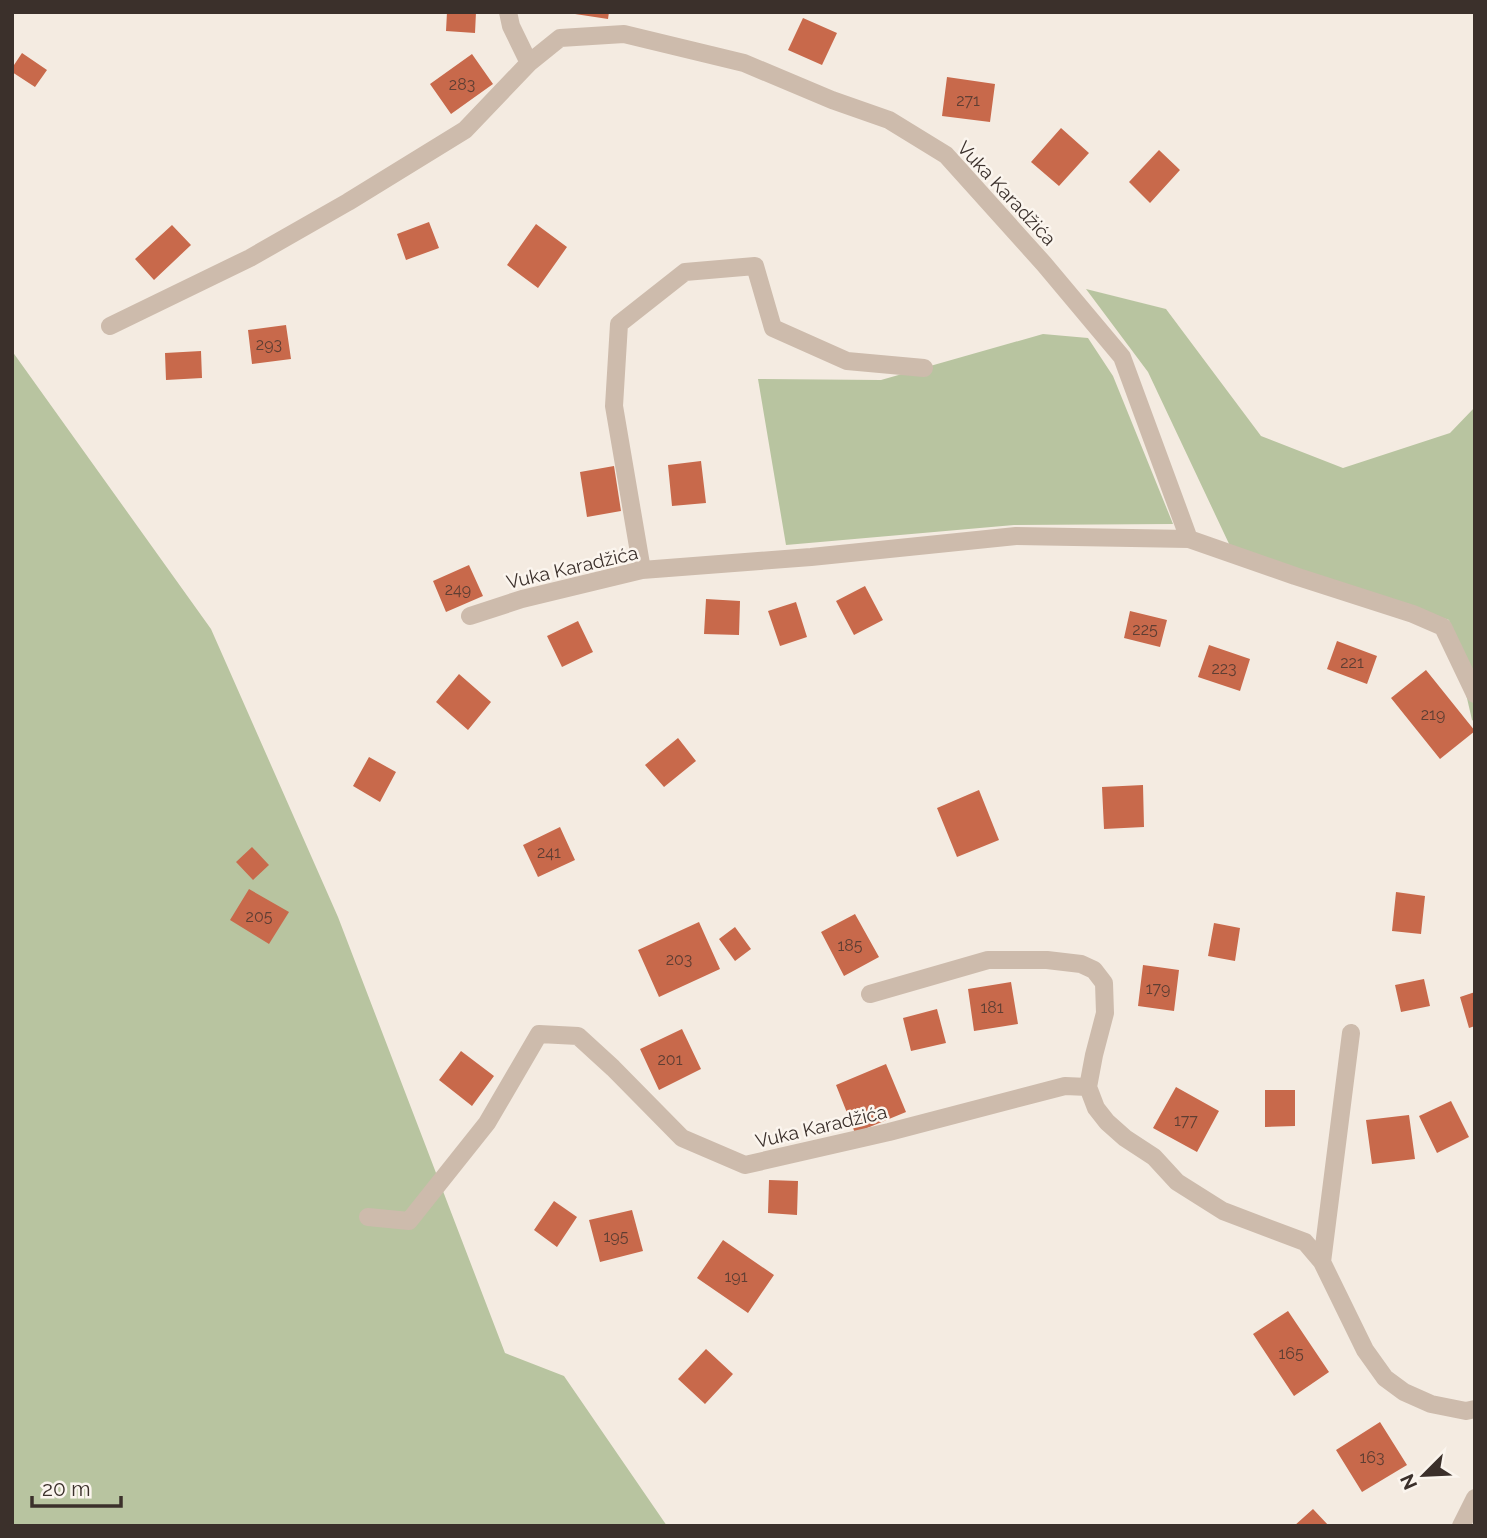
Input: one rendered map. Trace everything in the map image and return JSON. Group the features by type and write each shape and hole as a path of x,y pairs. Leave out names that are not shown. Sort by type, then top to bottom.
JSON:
{"street":[{"path":"508,12 529,63"},
{"name":"Vuka Karadžića","path":"110,326 250,258 348,202 464,130 529,63 560,38 624,34 744,63 832,100 890,120 946,155 1044,264 1122,357 1189,539"},
{"path":"642,570 614,406 619,324 685,272 755,266 773,328 847,361 924,368"},
{"name":"Vuka Karadžića","path":"470,615 522,598 642,570 811,557 1016,536 1189,539 1413,614 1443,627 1475,694"},
{"path":"870,994 988,960 1047,960 1081,964 1094,970 1104,983 1105,1013 1088,1087 1096,1108 1107,1122 1154,1157 1177,1182 1223,1212 1305,1242 1322,1262 1365,1350 1385,1378 1404,1392 1431,1404 1466,1411 1475,1409"},
{"path":"1322,1262 1351,1033"},
{"name":"Vuka Karadžića","path":"368,1217 409,1221 487,1123 539,1034 578,1036 682,1138 745,1165 889,1132 1066,1086 1088,1087"},
{"path":"1461,1526 1475,1498"}],"green space":[{"path":"1086,289 1166,309 1261,436 1343,468 1450,433 1475,407 1475,722 1472,720 1449,620 1231,548 1148,372"},
{"path":"1043,334 1088,338 1113,376 1173,524 1014,525 786,545 758,379 881,380"},
{"path":"12,351 211,629 338,917 505,1353 564,1376 667,1526 12,1526"}],"building":[{"path":"447,12 476,12 475,33 446,31"},
{"path":"575,12 609,12 608,19"},
{"path":"803,18 837,33 822,65 788,50"},
{"path":"22,53 47,70 35,87 12,72"},
{"path":"472,54 493,84 451,114 430,84"},
{"path":"947,77 995,84 990,122 942,116"},
{"path":"1061,128 1089,153 1059,186 1031,162"},
{"path":"1159,150 1180,170 1150,203 1129,182"},
{"path":"429,222 439,248 406,260 397,234"},
{"path":"536,224 567,247 538,288 507,265"},
{"path":"172,225 191,245 154,280 135,259"},
{"path":"286,325 291,359 252,364 248,330"},
{"path":"201,351 202,378 166,380 165,353"},
{"path":"701,461 706,503 672,506 668,465"},
{"path":"614,466 621,511 587,517 580,472"},
{"path":"469,565 483,596 446,612 433,581"},
{"path":"865,586 883,620 854,635 836,601"},
{"path":"706,599 740,601 739,635 704,634"},
{"path":"796,602 807,637 780,646 768,611"},
{"path":"1130,611 1167,620 1160,647 1124,638"},
{"path":"578,621 593,652 562,667 547,636"},
{"path":"1337,641 1377,656 1367,684 1327,669"},
{"path":"1209,645 1250,659 1240,691 1198,677"},
{"path":"1426,670 1475,731 1440,759 1391,698"},
{"path":"459,674 491,702 468,730 436,702"},
{"path":"678,738 696,761 664,787 645,765"},
{"path":"369,757 396,772 380,802 353,786"},
{"path":"1143,785 1144,827 1104,829 1102,787"},
{"path":"979,790 999,840 957,857 937,808"},
{"path":"560,827 575,860 538,877 523,845"},
{"path":"252,847 269,865 253,880 236,862"},
{"path":"249,889 289,912 269,944 230,920"},
{"path":"1396,892 1425,896 1421,934 1392,931"},
{"path":"855,914 879,957 844,976 821,932"},
{"path":"699,922 720,969 659,997 638,950"},
{"path":"1214,923 1240,928 1235,961 1208,956"},
{"path":"735,927 751,949 735,961 719,939"},
{"path":"1143,965 1179,970 1174,1011 1138,1006"},
{"path":"1424,979 1430,1006 1401,1012 1395,985"},
{"path":"1011,982 1018,1024 974,1031 968,989"},
{"path":"1475,992 1475,1026 1469,1028 1460,997"},
{"path":"937,1009 946,1043 911,1051 903,1018"},
{"path":"682,1029 701,1069 659,1090 640,1049"},
{"path":"461,1051 494,1076 472,1106 439,1080"},
{"path":"886,1064 906,1112 855,1133 836,1085"},
{"path":"1176,1087 1219,1111 1197,1152 1153,1128"},
{"path":"1265,1090 1295,1090 1295,1126 1265,1127"},
{"path":"1451,1101 1469,1137 1437,1153 1419,1116"},
{"path":"1409,1115 1415,1159 1372,1164 1366,1120"},
{"path":"769,1180 798,1181 797,1215 768,1213"},
{"path":"554,1201 577,1217 557,1247 534,1230"},
{"path":"632,1210 643,1251 600,1262 589,1220"},
{"path":"723,1240 774,1275 748,1313 697,1278"},
{"path":"1288,1311 1329,1372 1294,1396 1253,1334"},
{"path":"706,1349 733,1374 705,1404 678,1379"},
{"path":"1380,1422 1407,1465 1362,1492 1336,1450"},
{"path":"1313,1509 1329,1526 1294,1526"}]}
